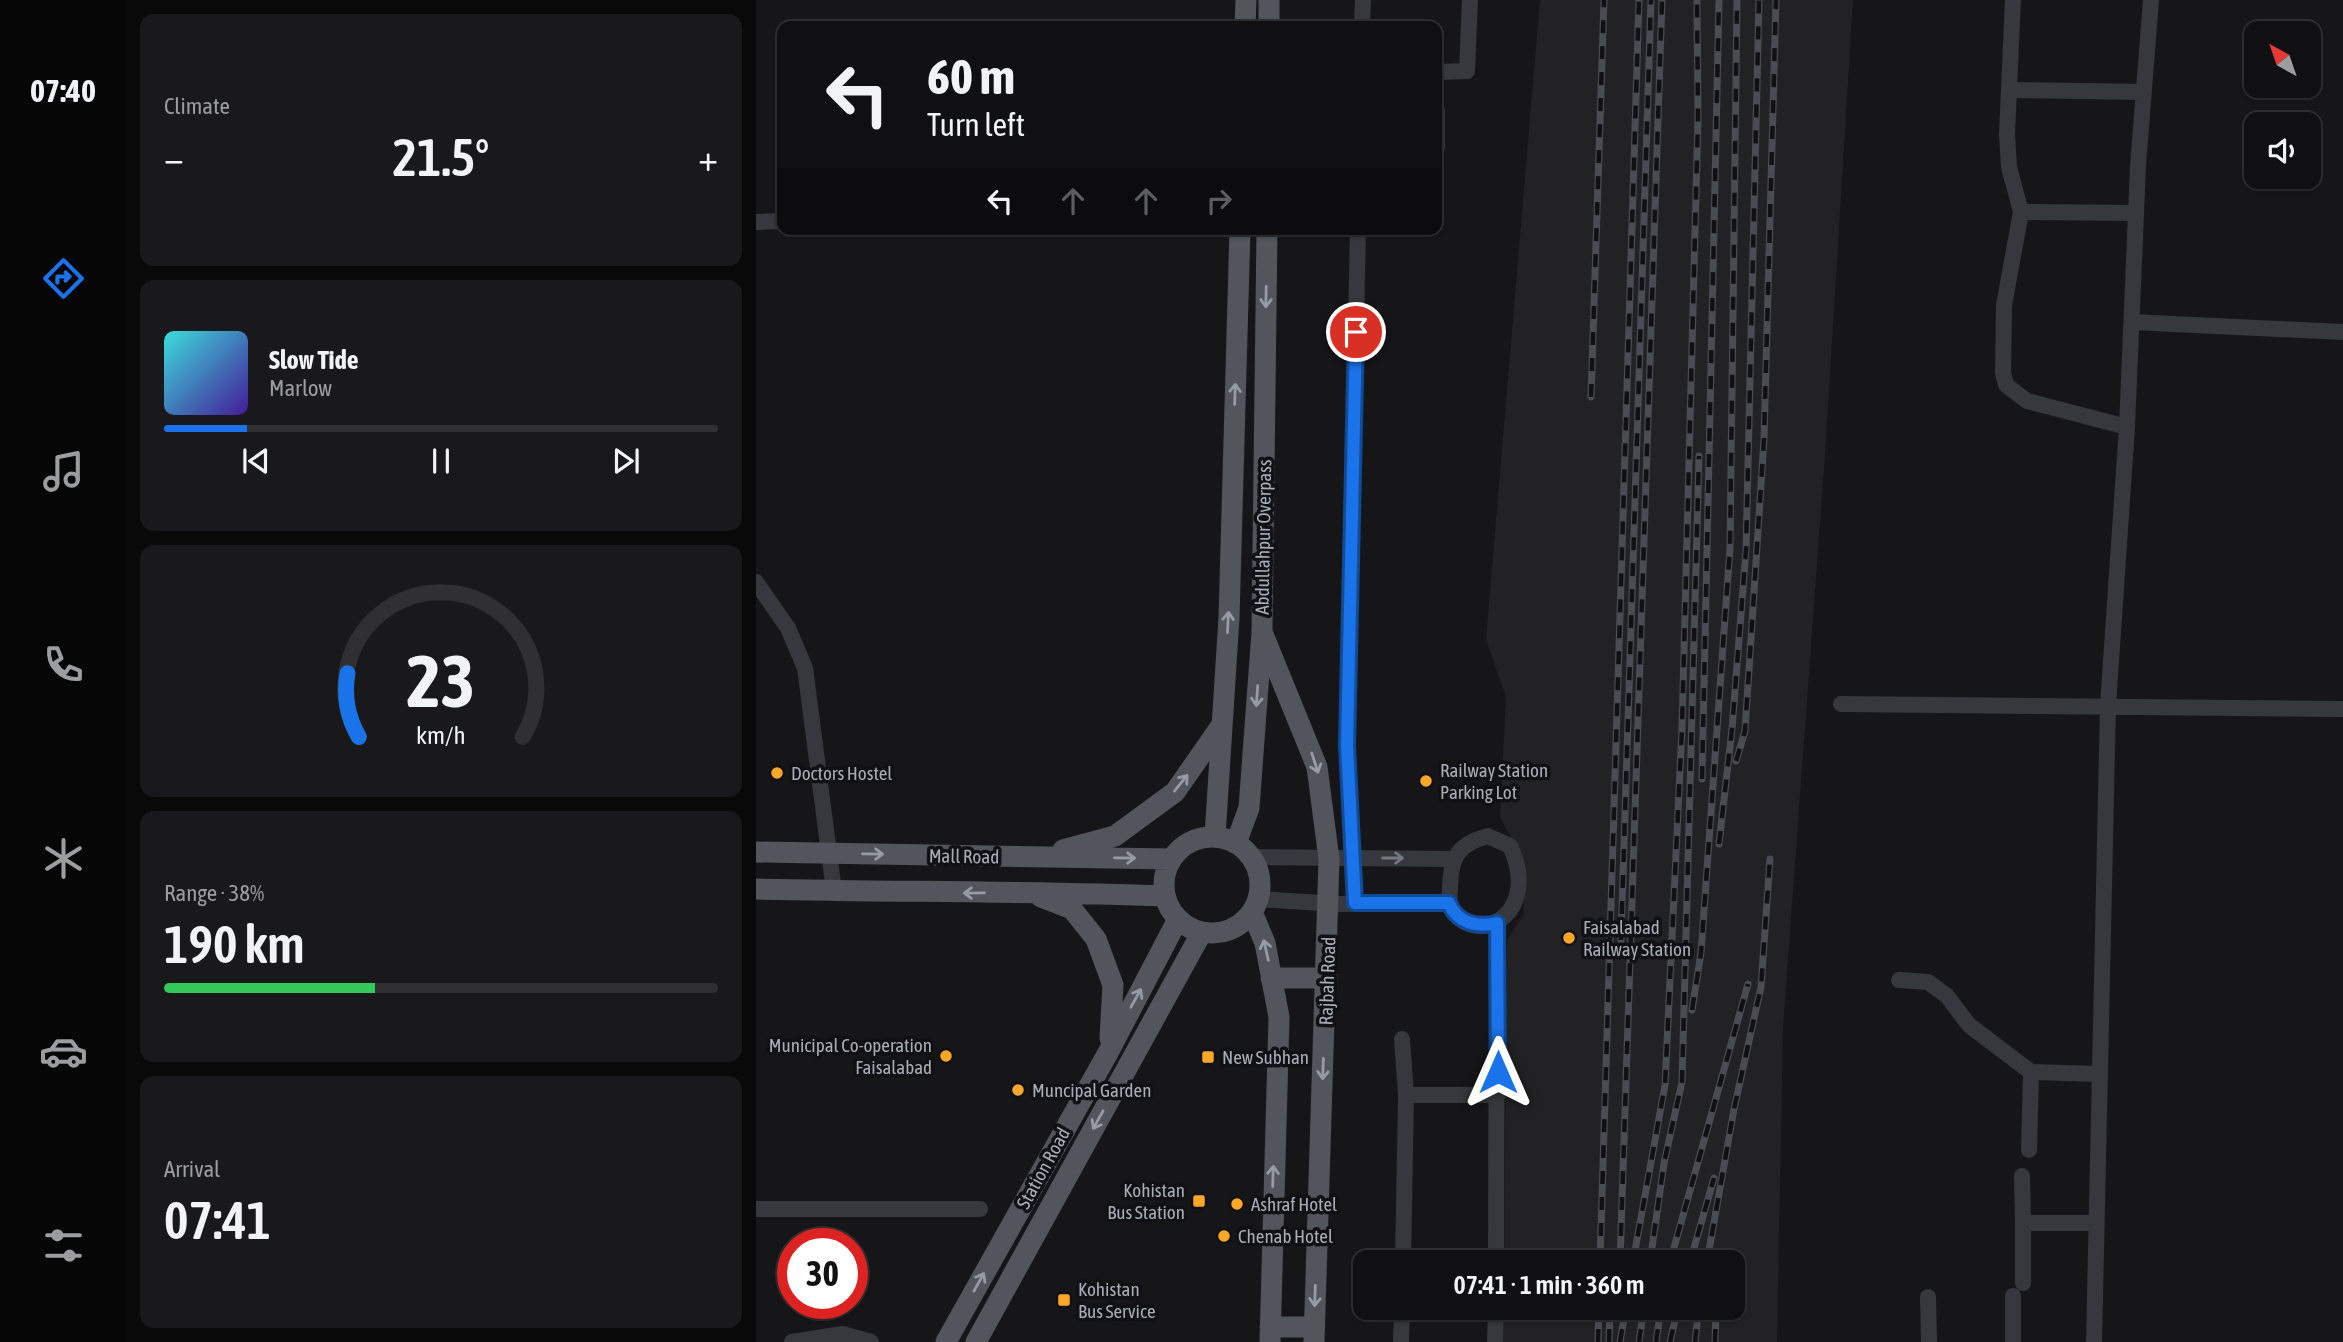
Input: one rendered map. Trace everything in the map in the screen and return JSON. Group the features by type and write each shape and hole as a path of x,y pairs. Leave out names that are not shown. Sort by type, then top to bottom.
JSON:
{"main road":[{"path":"1245,21 1246,0"},
{"path":"1269,0 1269,21"},
{"name":"Abdullahpur Overpass","path":"1215,836 1223,724 1240,235"},
{"name":"Abdullahpur Overpass","path":"1244,850 1262,632 1267,235"},
{"name":"Rajbah Road","path":"1262,632 1317,767 1329,859 1314,1335"},
{"path":"1037,857 1115,836 1180,787 1223,724"},
{"path":"1255,905 1229,930 1202,932 1178,919 1165,896 1166,870 1171,859 1190,842 1215,836 1244,850 1259,877 1255,905 1279,1017 1270,1334 1314,1335"},
{"name":"Mall Road","path":"756,852 1171,859"},
{"name":"Mall Road","path":"756,889 978,894 1024,890 1165,896"},
{"path":"1024,890 1072,909 1096,939 1113,985 1109,1051"},
{"name":"Station Road","path":"946,1342 1109,1051 1178,919"},
{"name":"Station Road","path":"976,1342 1202,932"},
{"path":"1272,978 1327,978"}],"street":[{"path":"1362,21 1363,0"},
{"path":"1442,72 1467,71 1470,0"},
{"path":"2013,0 2009,167 2021,212 2004,305 2003,373 2006,385 2027,401 2127,427"},
{"path":"2094,1342 2108,705 2151,0"},
{"path":"2009,90 2144,92"},
{"path":"2021,212 2136,213"},
{"path":"756,222 777,222"},
{"path":"1355,903 1347,745 1358,235"},
{"path":"2132,322 2343,332"},
{"path":"756,582 788,628 805,668 834,891"},
{"path":"1841,704 2343,709"},
{"path":"1488,836 1510,846 1518,872 1517,901 1497,923 1476,925 1461,919 1449,903 1453,859 1465,845 1488,836"},
{"path":"1244,850 1329,859 1453,859"},
{"path":"1255,905 1449,903"},
{"path":"1496,1250 1497,923"},
{"path":"1899,980 1928,982 1947,996 1969,1025 2031,1072 2098,1074"},
{"path":"1402,1039 1406,1095 1403,1250"},
{"path":"2029,1150 2031,1072"},
{"path":"1406,1095 1498,1095"},
{"path":"2013,1342 2023,1223 2022,1175"},
{"path":"756,1209 980,1209"},
{"path":"2023,1223 2096,1223"},
{"path":"1928,1297 1929,1342"},
{"path":"1401,1342 1402,1320"},
{"path":"1495,1342 1496,1320"},
{"path":"792,1342 843,1334 871,1342"}],"shaded area":[{"path":"1540,0 1853,0 1825,455 1783,1027 1777,1342 1503,1342 1504,1320 1745,1320 1745,1250 1504,1250 1507,940 1524,914 1521,855 1500,817 1506,697 1486,639"}],"railway":[{"path":"1591,397 1604,0"},
{"path":"1600,1250 1639,0"},
{"path":"1621,940 1651,0"},
{"path":"1620,1250 1662,0"},
{"path":"1635,1250 1665,1085 1682,728 1698,118 1697,0"},
{"path":"1702,779 1719,0"},
{"path":"1692,1010 1701,953 1730,548 1737,0"},
{"path":"1719,844 1732,729 1746,550 1759,0"},
{"path":"1736,761 1745,731 1764,439 1776,0"},
{"path":"1652,1250 1664,1163 1682,1082 1699,456"},
{"path":"1709,1250 1734,1109 1761,987 1770,859"},
{"path":"1673,1250 1748,984"},
{"path":"1693,1250 1714,1178"},
{"path":"1598,1342 1599,1320"},
{"path":"1609,1342 1610,1320"},
{"path":"1620,1342 1624,1320"},
{"path":"1639,1342 1642,1320"},
{"path":"1656,1342 1659,1320"},
{"path":"1670,1342 1675,1320"},
{"path":"1695,1342 1698,1320"},
{"path":"1715,1342 1716,1320"}],"place":[{"name":"Doctors Hostel","path":"777,773"},
{"name":"Railway Station Parking Lot","path":"1426,781"},
{"name":"Faisalabad Railway Station","path":"1569,938"},
{"name":"Municipal Co-operation Faisalabad","path":"946,1056"},
{"name":"New Subhan","path":"1208,1057"},
{"name":"Muncipal Garden","path":"1018,1090"},
{"name":"Kohistan Bus Station","path":"1199,1201"},
{"name":"Ashraf Hotel","path":"1237,1204"},
{"name":"Chenab Hotel","path":"1224,1236"},
{"name":"Kohistan Bus Service","path":"1064,1300"}],"route":[{"path":"1356,332 1347,745 1355,903 1449,903 1452,912 1461,919 1476,925 1497,923 1498,1072"}]}
